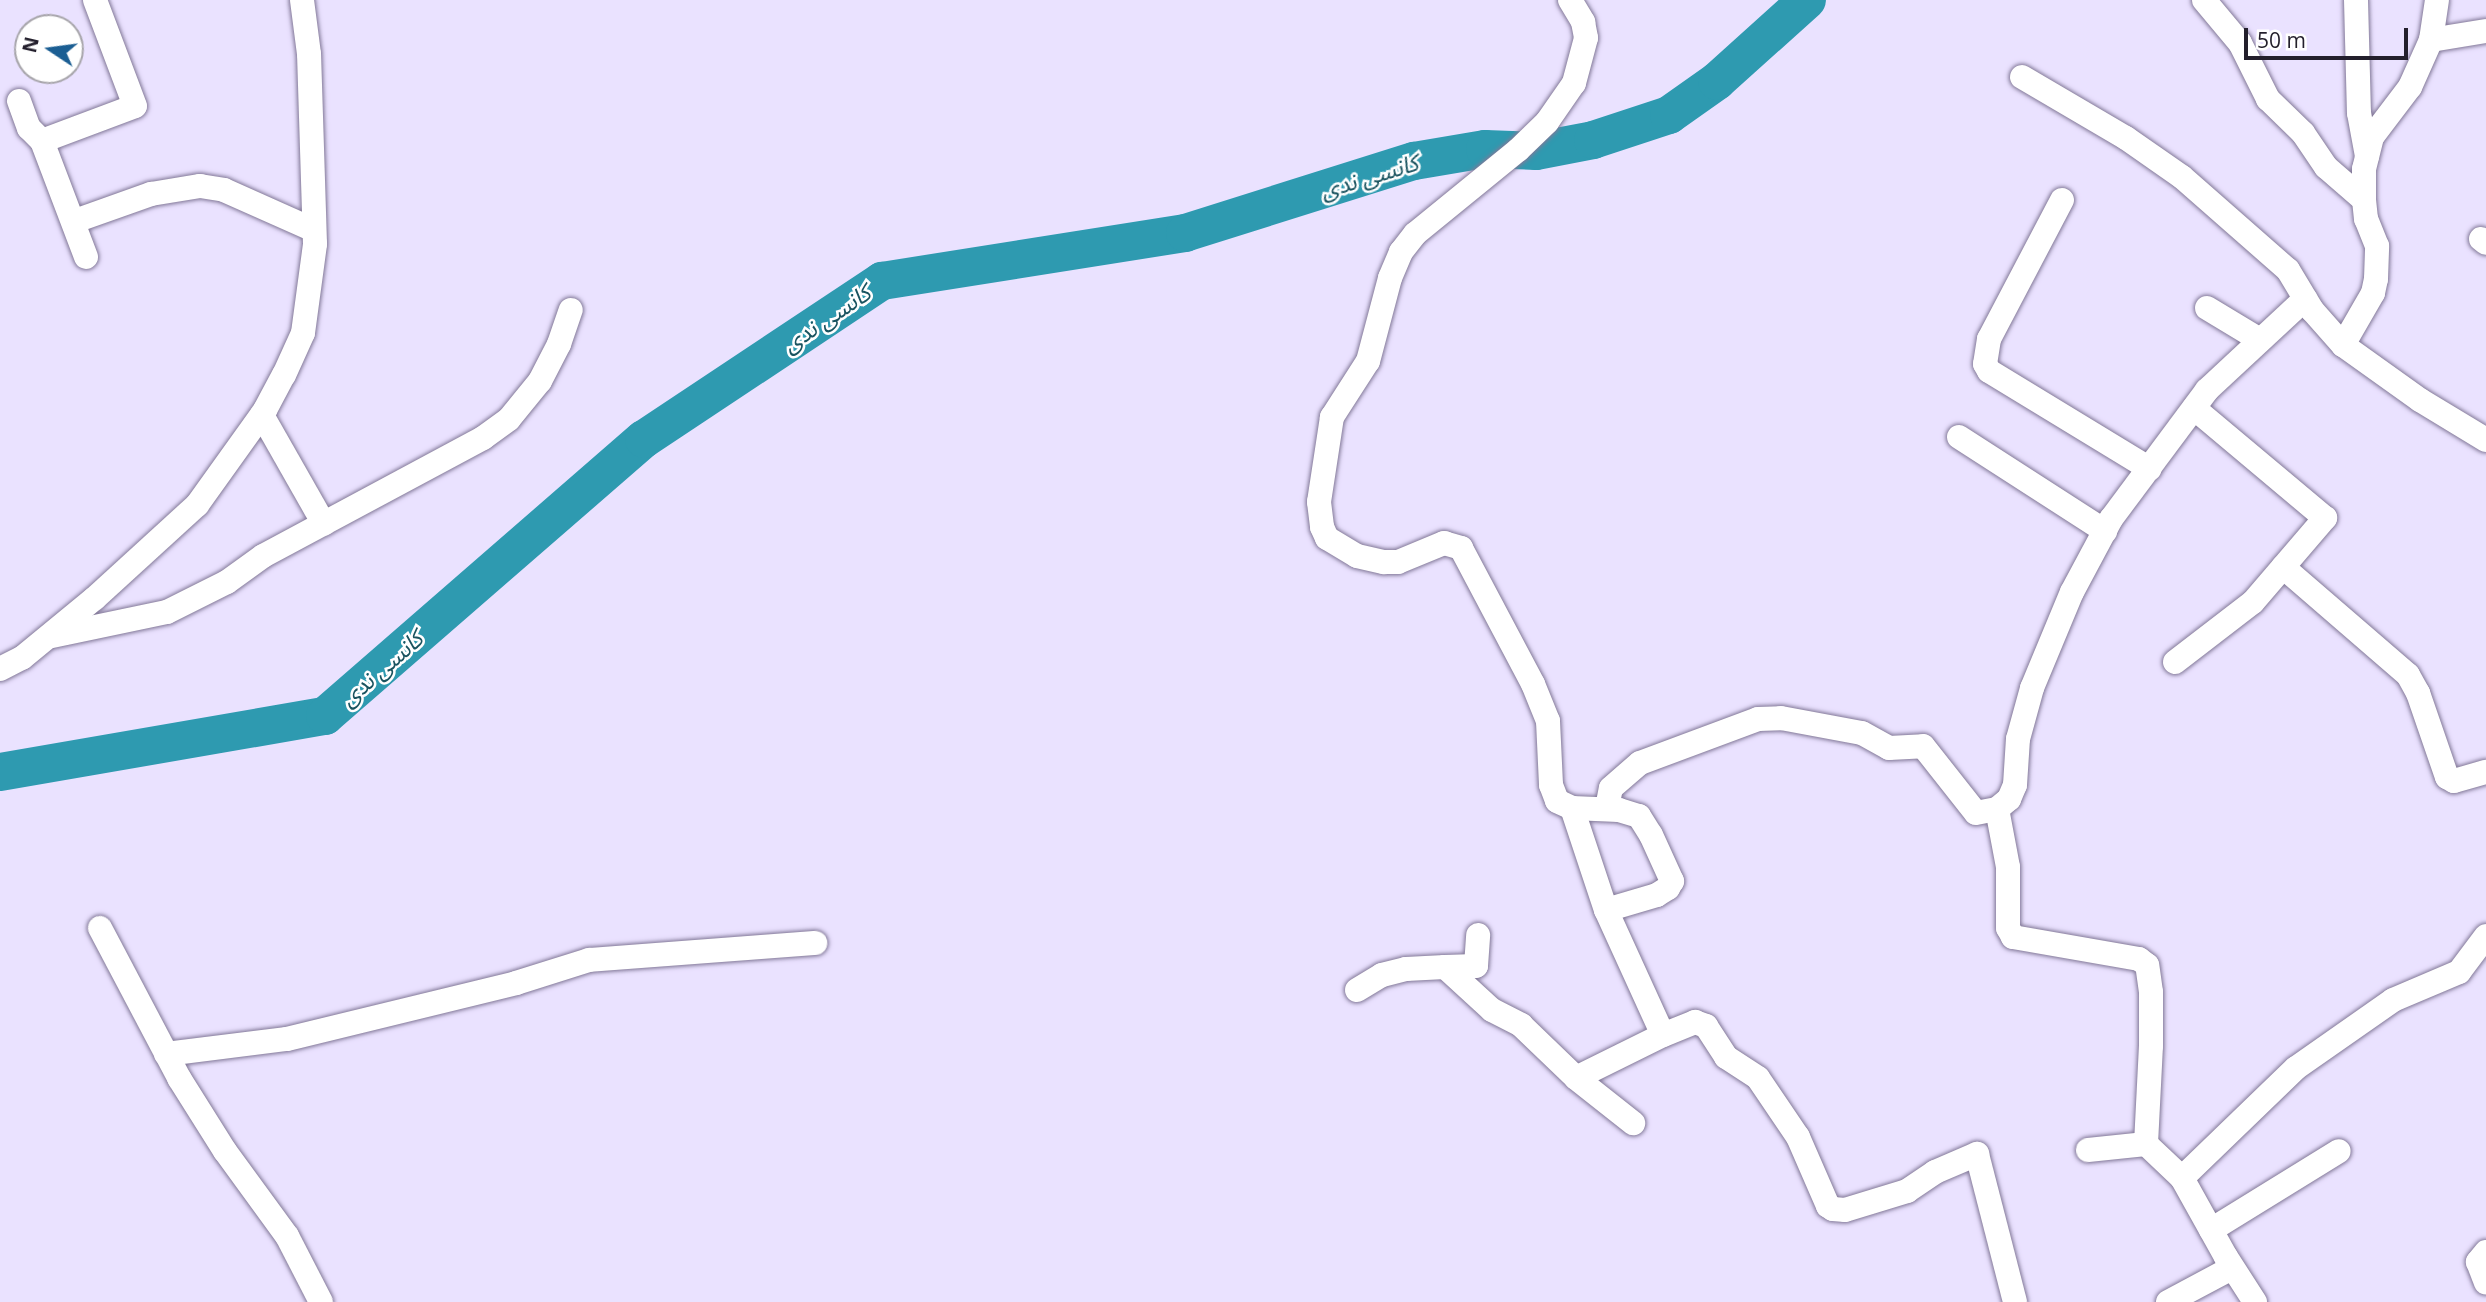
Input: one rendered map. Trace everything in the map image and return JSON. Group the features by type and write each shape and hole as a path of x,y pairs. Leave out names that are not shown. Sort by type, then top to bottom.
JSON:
{"street":[{"path":"42,141 135,106 95,0"},
{"path":"0,668 22,658 48,637 142,558 197,505 262,415 303,332 311,290 314,230 309,54 302,0"},
{"path":"1570,0 1583,22 1586,38 1574,83 1547,122 1518,150 1415,234 1401,252 1390,278 1368,361 1332,417 1319,502 1322,527 1327,538 1357,556 1398,562 1444,543 1461,548 1533,684 1550,726 1553,794 1563,806 1607,808 1633,813 1644,822 1672,881 1668,888 1657,895 1606,910"},
{"path":"2204,0 2240,43 2268,99 2302,133 2326,167 2364,200"},
{"path":"2356,0 2360,113 2367,157"},
{"path":"2343,345 2373,293 2376,278 2376,246 2366,219 2364,200 2367,157 2372,136 2410,87 2431,40 2437,0"},
{"path":"2431,40 2486,31"},
{"path":"2022,77 2126,138 2182,177 2288,270 2305,299 2343,345 2420,400 2486,440"},
{"path":"19,101 29,128 42,141 75,221 86,257"},
{"path":"75,221 151,194 200,186 224,190 314,230"},
{"path":"2062,200 1989,338 1985,364 1989,372 2150,469"},
{"path":"1607,808 1611,788 1640,763 1758,719 1781,718 1862,733 1889,748 1923,747 1976,813 1997,809 2009,799 2015,785 2018,739 2037,675 2072,592 2105,531 2194,408 2225,371 2305,299"},
{"path":"2207,308 2260,340"},
{"path":"48,637 167,612 227,582 263,556 483,438 509,419 540,381 559,344 571,310"},
{"path":"2175,663 2253,602 2325,518 2194,408"},
{"path":"262,415 324,524"},
{"path":"1959,437 2105,531"},
{"path":"2283,567 2408,675 2418,694 2447,777 2454,781 2486,772"},
{"path":"1572,808 1606,910 1663,1035"},
{"path":"1997,809 1997,821 2004,841 2008,867 2008,928 2013,937 2139,959 2147,965 2151,992 2147,1144 2182,1178 2232,1268 2255,1302"},
{"path":"100,928 166,1054 225,1151 287,1236 321,1302"},
{"path":"1357,990 1382,975 1406,969 1476,966 1478,935"},
{"path":"2182,1178 2296,1069 2393,1000 2459,972 2486,936"},
{"path":"166,1054 287,1039 516,983 589,960 815,943"},
{"path":"1445,967 1492,1010 1521,1025 1576,1078 1633,1123"},
{"path":"1576,1078 1695,1022 1706,1026 1726,1057 1758,1078 1798,1137 1828,1206 1833,1209 1845,1210 1907,1191 1935,1172 1977,1154 2015,1302"},
{"path":"2088,1150 2147,1144"},
{"path":"2211,1230 2339,1151"},
{"path":"2486,1252 2478,1262 2486,1283"},
{"path":"2168,1302 2232,1268"}],"waterway":[{"name":"کانسی ندی","path":"0,772 325,716 644,439 882,281 1185,233 1414,161 1485,149 1536,151 1593,140 1669,115 1717,81 1807,0"}]}
